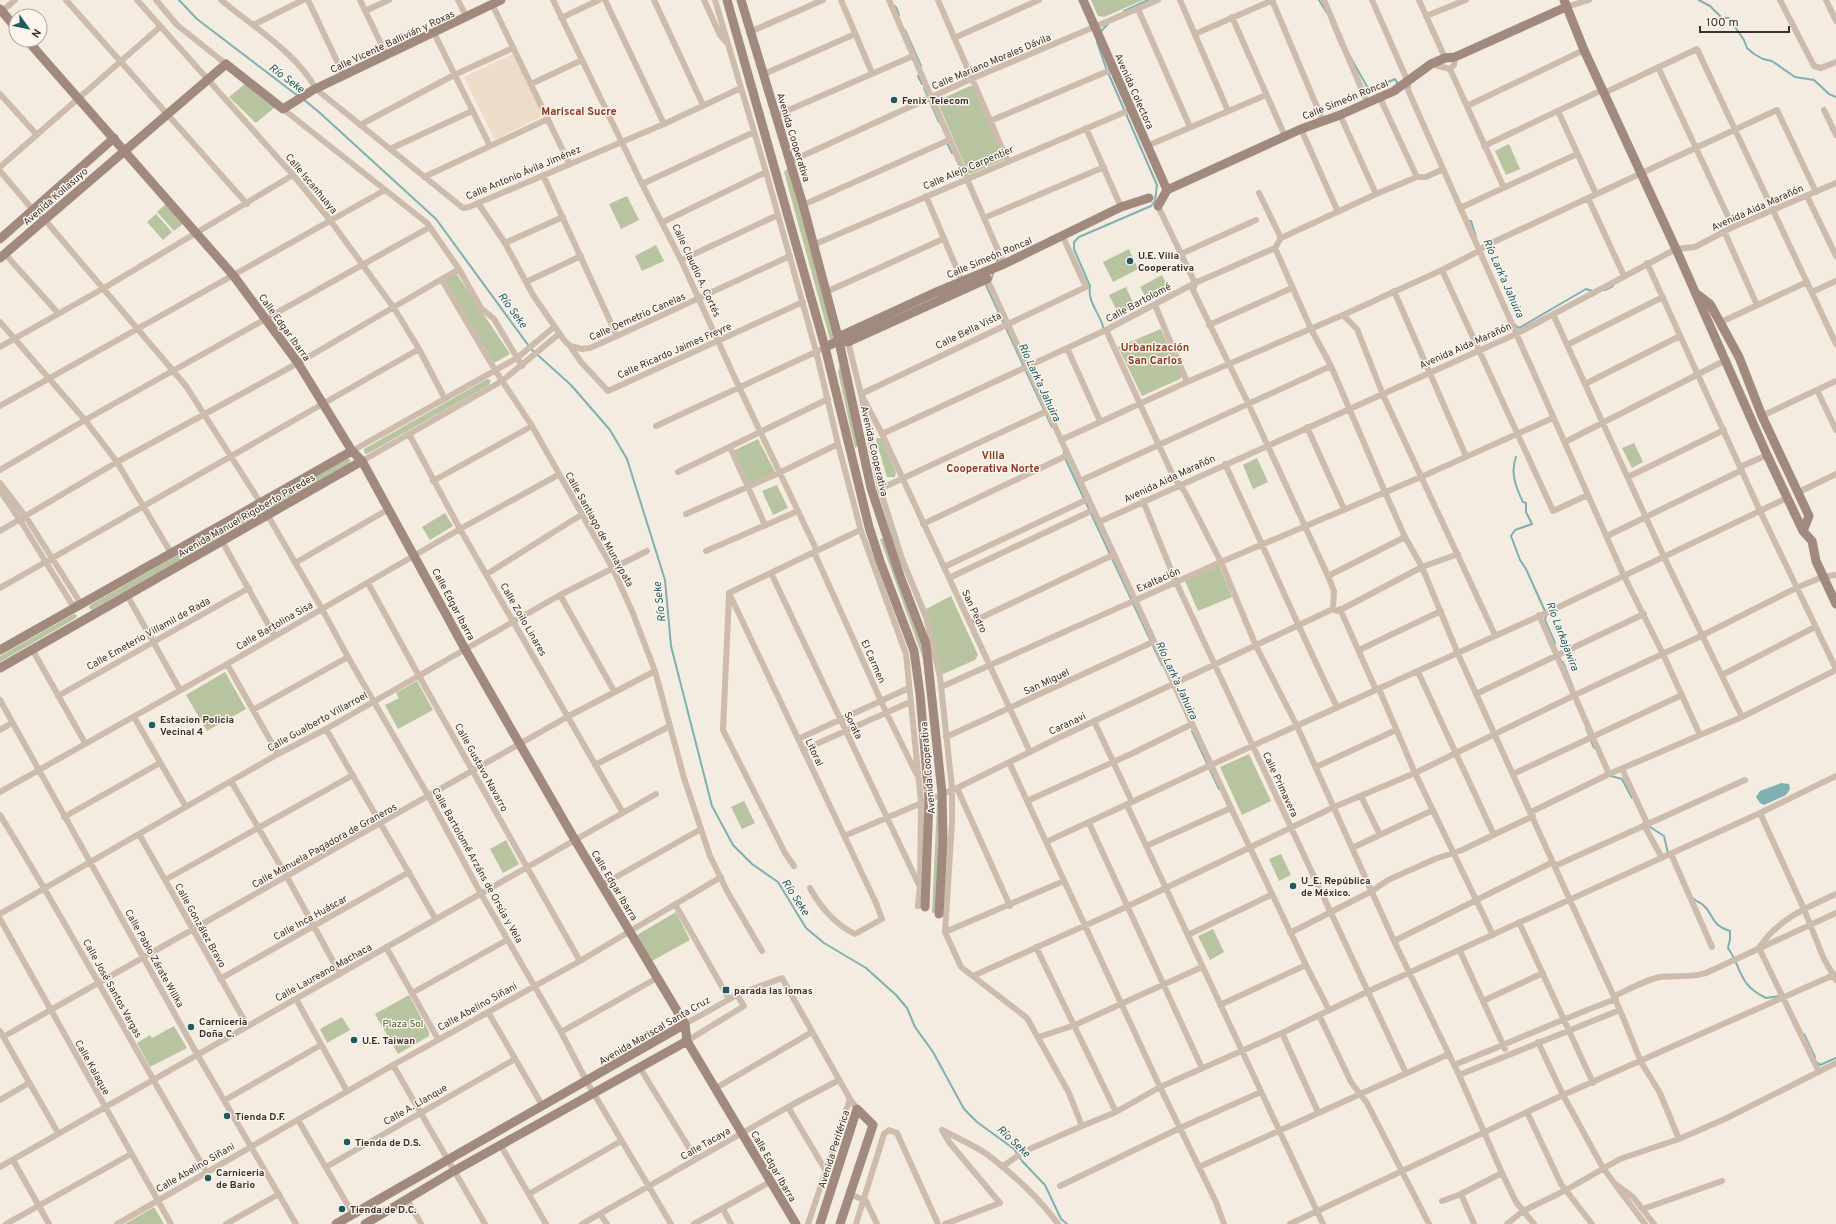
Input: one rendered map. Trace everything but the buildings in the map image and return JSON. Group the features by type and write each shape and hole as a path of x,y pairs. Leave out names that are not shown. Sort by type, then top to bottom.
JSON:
{"street":[{"path":"8,19 1,11 15,0"},
{"path":"66,0 247,204"},
{"name":"Calle Iscanhuaya","path":"136,0 293,174 330,220 394,308 419,349 445,399"},
{"path":"156,0 177,25 430,227 459,269 482,308 494,319 524,364"},
{"name":"Calle Antonio Ávila Jiménez","path":"221,0 233,12 253,25 292,59 310,77 315,90 460,207 467,208 569,163 664,124 741,88"},
{"path":"253,25 303,0"},
{"path":"308,0 344,76"},
{"path":"360,0 387,56"},
{"path":"365,11 389,0"},
{"path":"458,0 467,18"},
{"name":"Calle Claudio A. Cortés","path":"553,0 642,184 663,222 700,299 739,387 816,552"},
{"path":"561,18 599,0"},
{"path":"605,0 664,124"},
{"path":"654,0 703,105"},
{"path":"704,0 720,35 729,46"},
{"path":"715,0 803,302 821,349 828,399 838,444 861,531 906,654 919,775 925,801 920,886 921,907"},
{"name":"Avenida Cooperativa","path":"727,0 869,527 880,561 914,651 920,694 925,801 921,907"},
{"name":"Avenida Cooperativa","path":"741,0 752,31 775,116 803,205 826,292 842,340 870,488 900,576 926,644 942,793 943,841 938,914"},
{"path":"752,31 823,0"},
{"path":"841,0 872,73"},
{"path":"889,0 1004,264"},
{"path":"938,0 1008,162"},
{"path":"954,38 1032,1 1039,0"},
{"name":"Avenida Colectora","path":"1083,0 1167,190"},
{"name":"Calle Mariano Morales Dávila","path":"789,162 971,79 1095,28 1158,0"},
{"path":"1180,0 1228,110"},
{"path":"1195,34 1273,0 1323,121"},
{"path":"1324,0 1367,102"},
{"path":"1372,0 1408,82 1408,90 1553,418 1624,576 1644,614 1700,735"},
{"path":"1419,0 1444,58"},
{"path":"1426,16 1465,0"},
{"path":"1589,0 1565,4 1584,50 1676,249 1724,361 1767,455 1803,531 1812,541 1822,576 1836,604"},
{"path":"1780,0 1814,66 1822,68 1836,62"},
{"path":"1826,0 1836,21"},
{"path":"496,2 513,48 532,84 569,163"},
{"name":"Calle Vicente Ballivián y Roxas","path":"283,109 315,90 467,18 496,2"},
{"name":"Calle Simeón Roncal","path":"1167,190 1300,129 1340,115 1379,96 1394,91 1431,64 1444,58 1455,57 1565,4"},
{"path":"1138,9 1190,127"},
{"path":"1232,17 1285,136"},
{"path":"0,167 160,27"},
{"path":"434,34 490,146"},
{"path":"764,74 855,34"},
{"name":"Calle Edgar Ibarra","path":"34,48 233,275 298,362 352,451 362,461 416,556 465,649 521,743 575,840 685,1024 687,1041 796,1224"},
{"path":"360,125 454,75 513,48"},
{"path":"1484,146 1697,49 1774,209 1836,344"},
{"path":"1466,106 1584,50"},
{"path":"775,116 913,56"},
{"path":"1450,69 1454,65 1455,57"},
{"path":"532,84 582,60"},
{"name":"Avenida Kollasuyo","path":"2,256 226,64"},
{"path":"1431,64 1450,69"},
{"path":"1658,67 1733,226"},
{"path":"990,121 1113,69"},
{"path":"1450,69 1504,188"},
{"path":"0,94 36,135"},
{"path":"1148,146 1228,110 1266,95"},
{"path":"1379,96 1417,178"},
{"name":"Calle Alejo Carpentier","path":"813,245 1132,109"},
{"path":"390,149 472,110"},
{"path":"1061,440 1187,382 1343,315 1442,270 1479,251 1485,246 1777,110 1816,192"},
{"path":"1824,110 1836,135"},
{"path":"1558,111 1596,194"},
{"path":"1340,115 1376,194"},
{"path":"424,177 548,119"},
{"path":"1086,128 1121,207"},
{"path":"1300,129 1338,212"},
{"path":"642,184 754,132"},
{"name":"Avenida Kollasuyo","path":"0,239 114,138"},
{"path":"803,205 949,140"},
{"path":"1460,208 1577,154"},
{"path":"984,218 1104,167"},
{"path":"1444,169 1426,177 1417,178 1376,194 1281,238 1275,248 1311,329 1331,366 1350,407 1405,537 1422,567 1458,654 1615,998 1641,1062 1660,1093 1679,1138"},
{"name":"Calle Bartolomé Arzáns de Orsúa y Vela","path":"0,171 33,210 45,220 175,371 205,414 260,502 322,609 348,657 429,796 480,892 561,1032 587,1082 671,1224"},
{"path":"663,222 766,172"},
{"path":"0,347 247,204 293,174"},
{"path":"543,175 582,256 617,336"},
{"name":"Avenida Aida Marañón","path":"1099,522 1350,407 1383,395 1429,372 1516,334 1676,249 1695,247 1733,226 1836,183"},
{"path":"0,406 385,190"},
{"path":"1167,190 1158,206 1195,283 1193,290 1209,325 1248,403 1328,576 1334,591 1333,609 1342,609 1422,567 1458,554"},
{"path":"1259,193 1281,238"},
{"path":"926,196 962,281"},
{"path":"1807,196 1836,256"},
{"name":"Calle Simeón Roncal","path":"842,340 986,276 1004,264 1121,207 1149,198"},
{"path":"1588,198 1624,276"},
{"path":"478,203 505,243 526,282 554,327 570,346"},
{"path":"681,260 778,215"},
{"path":"505,243 563,217"},
{"path":"1181,254 1256,220"},
{"path":"0,470 85,420 363,266 430,227"},
{"path":"1724,231 1757,305"},
{"name":"Calle Bella Vista","path":"861,394 1007,323 1086,287 1062,237"},
{"path":"826,292 943,239"},
{"name":"Calle Bartolomé","path":"882,434 1106,330 1195,283 1275,248"},
{"path":"2,256 58,313"},
{"path":"526,282 582,256"},
{"name":"Calle Demetrio Canelas","path":"570,346 582,349 590,348 700,299 790,256"},
{"path":"1290,933 1372,891 1388,880 1435,859 1453,854 1494,835 1609,774 1742,717 1836,669 1760,511 1648,263"},
{"path":"0,531 117,462 394,308 459,269"},
{"path":"1442,270 1516,434 1553,511 1588,494"},
{"path":"986,276 1153,642 1271,895 1329,1010"},
{"name":"Calle Simeón Roncal","path":"842,340 962,281 986,276"},
{"name":"Calle Santiago de Munaypata","path":"442,280 495,370 532,426 558,475 613,570 632,611 655,670 684,778 710,856 727,892 762,951"},
{"path":"1812,292 1836,281"},
{"path":"1719,323 1807,282"},
{"path":"1209,325 1292,288"},
{"path":"1394,291 1466,456"},
{"path":"1695,293 1710,304 1738,357 1762,416 1809,516 1803,531"},
{"path":"1567,345 1663,297"},
{"name":"Calle Ricardo Jaimes Freyre","path":"570,346 581,362 608,391 803,302"},
{"path":"1155,305 1187,382"},
{"path":"1553,314 1664,557 1742,717"},
{"path":"1343,315 1358,329 1383,395 1495,635"},
{"path":"0,322 85,420 117,462 144,505 171,553"},
{"name":"Avenida Manuel Rigoberto Paredes","path":"0,650 79,607 260,502 495,370 519,356 554,327"},
{"path":"1106,330 1174,478 1185,492 1221,562 1256,646 1297,726 1394,941 1459,1074 1502,1173 1516,1202 1534,1224"},
{"name":"Avenida Manuel Rigoberto Paredes","path":"0,668 502,381 559,334"},
{"path":"1585,384 1680,336"},
{"path":"656,426 842,340 861,394 880,489 902,558 926,617 941,687 946,737 954,788 945,932 961,967 1027,1018 1071,1097 1082,1126"},
{"path":"1067,348 1100,421"},
{"path":"0,588 419,349"},
{"path":"1564,442 1724,361"},
{"path":"1080,481 1331,366"},
{"path":"1762,416 1836,381"},
{"path":"1817,390 1836,430"},
{"name":"San Pedro","path":"861,394 903,478 1030,752"},
{"path":"678,472 761,433 828,399"},
{"path":"880,489 1047,410"},
{"name":"Exaltación","path":"941,687 1221,562 1421,477 1553,418"},
{"path":"433,481 532,426"},
{"path":"1307,427 1344,509"},
{"path":"1628,477 1724,430"},
{"name":"Calle Zoilo Linares","path":"409,434 460,529 515,622 623,813"},
{"path":"686,514 779,473 838,444"},
{"path":"730,447 765,525"},
{"path":"923,524 1068,455"},
{"path":"1607,536 1767,455"},
{"path":"1224,464 1263,545 1297,626 1337,707"},
{"path":"1797,493 1836,474"},
{"name":"Calle Bartolina Sisa","path":"0,792 227,664 274,635 416,556 460,529 558,475"},
{"path":"0,483 49,560 71,603 79,607 86,619"},
{"path":"0,492 23,518"},
{"path":"944,567 1088,498"},
{"path":"1046,842 1337,707 1458,654 1495,635 1624,576 1787,498"},
{"name":"Calle Primavera","path":"1143,502 1176,582 1290,828 1332,912 1406,1073"},
{"path":"295,563 389,509"},
{"path":"949,578 1093,510"},
{"path":"706,551 798,511"},
{"path":"487,574 582,515"},
{"path":"794,866 785,853 723,730 729,593 858,531 861,531"},
{"path":"1328,576 1405,537"},
{"path":"222,541 274,635"},
{"name":"Calle Gualberto Villarroel","path":"0,914 278,754 326,729 374,700 515,622 560,595 613,570 647,551"},
{"name":"El Carmen","path":"816,552 881,702 915,772 919,775"},
{"path":"970,623 1113,555"},
{"name":"Sorata","path":"771,573 920,886"},
{"path":"973,976 1128,906 1334,807 1415,773 1575,695 1703,635 1796,588 1822,576 1836,575"},
{"name":"Calle Gustavo Navarro","path":"368,583 472,771 580,961"},
{"name":"Calle Emeterio Villamil de Rada","path":"58,696 249,588"},
{"name":"Litoral","path":"729,593 876,903 882,920 855,934 845,929 834,919 815,898 810,888"},
{"path":"127,595 180,690"},
{"path":"560,595 614,691"},
{"name":"Caranavi","path":"844,836 954,788 1333,609"},
{"path":"1342,609 1358,650 1432,810 1475,901 1493,935"},
{"path":"1358,650 1441,611"},
{"path":"1476,694 1644,614"},
{"path":"1539,615 1609,774"},
{"path":"1722,675 1815,627"},
{"name":"San Miguel","path":"946,737 1153,642"},
{"path":"32,649 85,743"},
{"path":"253,710 348,657"},
{"path":"227,664 278,754"},
{"name":"Calle Manuela Pagadora de Graneros","path":"3,1037 381,824 521,743 655,670"},
{"path":"1418,672 1494,835"},
{"path":"798,739 909,688"},
{"path":"1513,774 1682,695"},
{"name":"Calle Pablo Zárate Willka","path":"0,700 89,863 197,1054 225,1100 250,1147 296,1224"},
{"path":"803,750 910,702"},
{"path":"134,717 186,807"},
{"path":"1094,721 1115,762 1146,846 1316,1212 1323,1224"},
{"path":"0,730 12,723"},
{"path":"1027,801 1115,762 1192,724"},
{"path":"596,765 670,726"},
{"path":"326,729 435,918"},
{"path":"1316,767 1396,730"},
{"path":"1009,762 1160,1086 1216,1202 1224,1224"},
{"path":"64,817 160,763"},
{"path":"1622,769 1662,858"},
{"path":"165,880 352,775"},
{"path":"1002,1167 1023,1152 1116,1112 1160,1086 1282,1033 1369,991 1460,951 1519,922 1760,813 1836,776"},
{"path":"1394,941 1554,864 1745,780"},
{"path":"231,781 260,828 340,974"},
{"path":"954,788 1010,906"},
{"name":"Calle Laureano Machaca","path":"0,1167 247,1025 340,974 480,892 656,794"},
{"path":"1361,796 1380,835"},
{"path":"1146,846 1231,808"},
{"path":"1352,848 1432,810"},
{"path":"1290,1224 1563,1095 1835,976 1823,957 1804,908 1760,813"},
{"name":"Calle José Santos Vargas","path":"0,815 45,888 152,1080 206,1171"},
{"path":"1089,823 1202,1068"},
{"path":"602,884 701,829"},
{"name":"Calle González Bravo","path":"139,834 247,1025"},
{"path":"1670,854 1712,947"},
{"name":"Calle Inca Huáscar","path":"220,979 409,872"},
{"name":"Calle Abelino Siñani","path":"116,1224 393,1064 580,961 721,877"},
{"path":"945,932 1010,906 1064,881"},
{"path":"1759,948 1766,937 1786,919 1804,908 1836,894"},
{"path":"1188,935 1271,895"},
{"path":"675,904 729,999"},
{"path":"1454,1065 1503,1046 1660,977 1699,975 1706,973 1836,913"},
{"name":"Calle Kalaque","path":"0,918 104,1107 171,1224"},
{"path":"1519,922 1592,1083"},
{"path":"412,993 508,940"},
{"path":"386,947 438,1039"},
{"path":"1036,947 1116,1112"},
{"path":"1759,948 1819,1072"},
{"path":"1460,951 1508,1055"},
{"path":"1220,1004 1306,965"},
{"path":"1038,1037 1075,1026 1202,967"},
{"path":"1483,1001 1543,973"},
{"path":"561,1032 657,978"},
{"name":"Avenida Mariscal Santa Cruz","path":"336,1224 737,995 782,978 812,1032"},
{"path":"365,1224 454,1171 595,1094 744,1006 737,995"},
{"path":"296,999 347,1091"},
{"path":"1459,1074 1568,1029 1620,1010"},
{"path":"488,1012 542,1105"},
{"path":"1320,1015 1351,1082 1367,1103 1429,1224"},
{"path":"0,1031 58,1133"},
{"path":"716,1088 812,1032 857,1109"},
{"path":"1282,1033 1318,1112"},
{"path":"1538,1042 1563,1095 1603,1168 1645,1224"},
{"path":"225,1100 321,1045"},
{"path":"1199,1167 1448,1054"},
{"name":"Calle A. Llanque","path":"326,1167 515,1059"},
{"path":"1507,1224 1523,1211 1566,1190 1620,1159 1679,1138 1728,1118 1836,1063"},
{"path":"393,1064 485,1224"},
{"path":"640,1068 696,1159"},
{"name":"Calle Tacaya","path":"582,1224 788,1107 839,1080"},
{"path":"0,1100 29,1083"},
{"path":"1060,1186 1180,1128 1261,1092"},
{"path":"808,1224 850,1099"},
{"path":"788,1107 826,1171"},
{"name":"Avenida Periférica","path":"820,1224 857,1109 873,1125 840,1224"},
{"path":"1527,1112 1557,1176 1592,1224"},
{"path":"298,1120 353,1214"},
{"path":"856,1224 884,1134 888,1130 897,1133 938,1224"},
{"path":"945,1224 1000,1203 949,1142 942,1130 987,1154 1032,1194 1058,1224"},
{"path":"530,1194 621,1141"},
{"path":"500,1146 530,1194 546,1224"},
{"path":"6,1224 131,1154"},
{"path":"13,1160 49,1224"},
{"path":"1442,1201 1461,1194 1502,1173"},
{"path":"1643,1209 1722,1181"},
{"path":"694,1224 770,1182"},
{"path":"1615,1184 1633,1197 1653,1224"},
{"path":"226,1224 279,1194"},
{"path":"850,1194 864,1199 868,1203 877,1224"},
{"path":"1461,1194 1474,1224"},
{"path":"407,1199 421,1224"},
{"path":"723,1209 731,1224"},
{"path":"600,1214 606,1224"}],"green space":[{"path":"1091,0 1143,0 1104,17 1098,16"},
{"path":"245,84 275,107 256,123 229,97"},
{"path":"970,86 973,87 1004,158 1003,160 970,174 968,173 938,103 939,100"},
{"path":"1509,144 1520,169 1506,175 1495,151"},
{"path":"788,168 835,339 831,343 784,172"},
{"path":"627,196 639,220 621,229 609,204"},
{"path":"167,203 184,223 174,231 157,212"},
{"path":"156,214 172,232 163,240 147,222"},
{"path":"656,245 664,261 642,271 635,256"},
{"path":"1129,249 1138,269 1113,282 1103,262"},
{"path":"456,273 510,354 494,363 445,280"},
{"path":"1162,275 1169,289 1147,300 1140,287"},
{"path":"1126,287 1135,307 1119,315 1109,295"},
{"path":"1161,329 1182,376 1180,379 1142,396 1118,347"},
{"path":"841,359 859,445 855,448 838,372"},
{"path":"487,379 491,380 489,385 367,454 364,453 364,449"},
{"path":"877,438 881,438 896,472 895,477 887,477 876,440"},
{"path":"758,439 775,472 750,484 733,451"},
{"path":"1634,443 1643,462 1632,468 1622,448"},
{"path":"347,458 351,460 349,463 272,509 270,507 269,504"},
{"path":"1257,458 1268,482 1253,489 1243,465"},
{"path":"777,485 788,508 773,515 762,491"},
{"path":"258,509 261,514 92,610 89,608 90,605"},
{"path":"445,513 453,526 430,540 422,527"},
{"path":"884,538 926,645 932,693 927,694 923,659 880,539"},
{"path":"1219,566 1232,597 1198,611 1185,581"},
{"path":"951,596 978,655 975,660 941,675 926,609"},
{"path":"74,614 77,615 76,618 0,662 0,656"},
{"path":"225,672 246,709 207,731 186,695"},
{"path":"417,681 433,710 398,729 385,705 399,698 396,693"},
{"path":"1249,754 1271,801 1242,815 1220,767"},
{"path":"744,801 755,823 742,829 731,807"},
{"path":"937,802 942,802 937,912 932,913"},
{"path":"506,840 519,864 503,873 490,849"},
{"path":"1281,854 1291,875 1279,881 1269,859"},
{"path":"676,912 690,940 652,961 637,935"},
{"path":"1213,929 1224,952 1210,960 1198,936"},
{"name":"Plaza Sol","path":"409,995 429,1032 429,1036 398,1054 375,1014"},
{"path":"342,1017 350,1030 327,1043 320,1029"},
{"path":"174,1026 187,1048 150,1067 137,1043 150,1035 152,1038"},
{"path":"154,1207 164,1224 125,1224"}],"shaded area":[{"path":"514,53 544,115 495,140 464,77"}],"water":[{"path":"1781,783 1789,784 1790,789 1786,795 1764,805 1760,803 1756,797 1760,791"}],"waterway":[{"name":"Río Seke","path":"179,0 197,19 298,96"},
{"name":"Río Lark’a Jahuira","path":"1124,11 1148,0"},
{"name":"Río Larkajawira","path":"1319,0 1327,13"},
{"name":"Río Lark’a Jahuira","path":"1699,0 1710,6 1722,18 1729,18 1744,40 1747,48 1754,54 1763,59 1772,61 1795,77 1814,80 1829,94 1836,97"},
{"name":"Río Lark’a Jahuira","path":"893,5 896,7 899,15"},
{"name":"Río Larkajawira","path":"1331,22 1341,46"},
{"name":"Río Lark’a Jahuira","path":"1100,32 1108,24"},
{"name":"Río Lark’a Jahuira","path":"905,30 921,66"},
{"name":"Río Lark’a Jahuira","path":"1097,42 1106,68 1157,185 1155,201 1151,206 1079,237 1074,242 1074,249 1090,286 1090,298 1104,330"},
{"name":"Río Larkajawira","path":"1348,53 1369,90 1395,79 1398,84"},
{"name":"Río Lark’a Jahuira","path":"920,74 918,76 922,84"},
{"name":"Río Lark’a Jahuira","path":"924,88 939,122"},
{"name":"Río Seke","path":"303,99 436,219 531,349 571,385 610,430 627,459 665,580 671,646 712,806 733,845 752,864 778,882 806,928 824,943 866,968 896,995 907,1008 915,1027 933,1052 964,1109 977,1122 1014,1149 1022,1161 1045,1185 1061,1219 1067,1224"},
{"name":"Río Lark’a Jahuira","path":"947,143 952,153"},
{"name":"Río Lark’a Jahuira","path":"1468,221 1471,221 1476,237"},
{"name":"Río Lark’a Jahuira","path":"996,252 998,263"},
{"name":"Río Lark’a Jahuira","path":"991,280 994,271"},
{"name":"Río Lark’a Jahuira","path":"988,283 986,285 1052,427"},
{"name":"Río Lark’a Jahuira","path":"1602,290 1613,286"},
{"name":"Río Lark’a Jahuira","path":"1515,325 1519,328 1586,289 1592,291"},
{"name":"Río Lark’a Jahuira","path":"1064,450 1064,456 1162,665"},
{"name":"Río Larkajawira","path":"1516,457 1514,463 1515,480 1523,502 1526,503 1526,512 1532,524 1515,530 1511,536 1520,560 1526,569 1545,611"},
{"name":"Río Larkajawira","path":"1546,615 1545,620 1555,643"},
{"name":"Río Larkajawira","path":"1563,662 1573,687"},
{"name":"Río Larkajawira","path":"1586,728 1594,748"},
{"name":"Río Lark’a Jahuira","path":"1192,731 1219,789"},
{"name":"Río Larkajawira","path":"1611,776 1622,779 1632,798"},
{"name":"Río Larkajawira","path":"1650,827 1664,836 1668,853"},
{"name":"Río Larkajawira","path":"1693,898 1707,909 1715,922 1730,931 1728,948 1733,955 1745,982 1750,988 1766,998 1780,996"},
{"name":"Río Larkajawira","path":"1804,1034 1815,1057"},
{"name":"Río Larkajawira","path":"1818,1063 1820,1065 1836,1058"}],"place":[{"name":"Fenix Telecom","path":"894,100"},
{"name":"U.E. Villa Cooperativa","path":"1130,261"},
{"name":"Estacion Policia Vecinal 4","path":"152,725"},
{"name":"U_E. República de México.","path":"1293,886"},
{"name":"parada las lomas","path":"726,990"},
{"name":"Carniceria Doña C.","path":"191,1027"},
{"name":"U.E. Taiwan","path":"354,1040"},
{"name":"Tienda D.F.","path":"227,1116"},
{"name":"Tienda de D.S.","path":"347,1142"},
{"name":"Carniceria de Bario","path":"208,1178"},
{"name":"Tienda de D.C.","path":"342,1209"}],"district":[{"name":"Mariscal Sucre","path":"579,111"},
{"name":"Urbanización San Carlos","path":"1155,353"},
{"name":"Villa Cooperativa Norte","path":"993,461"}]}
